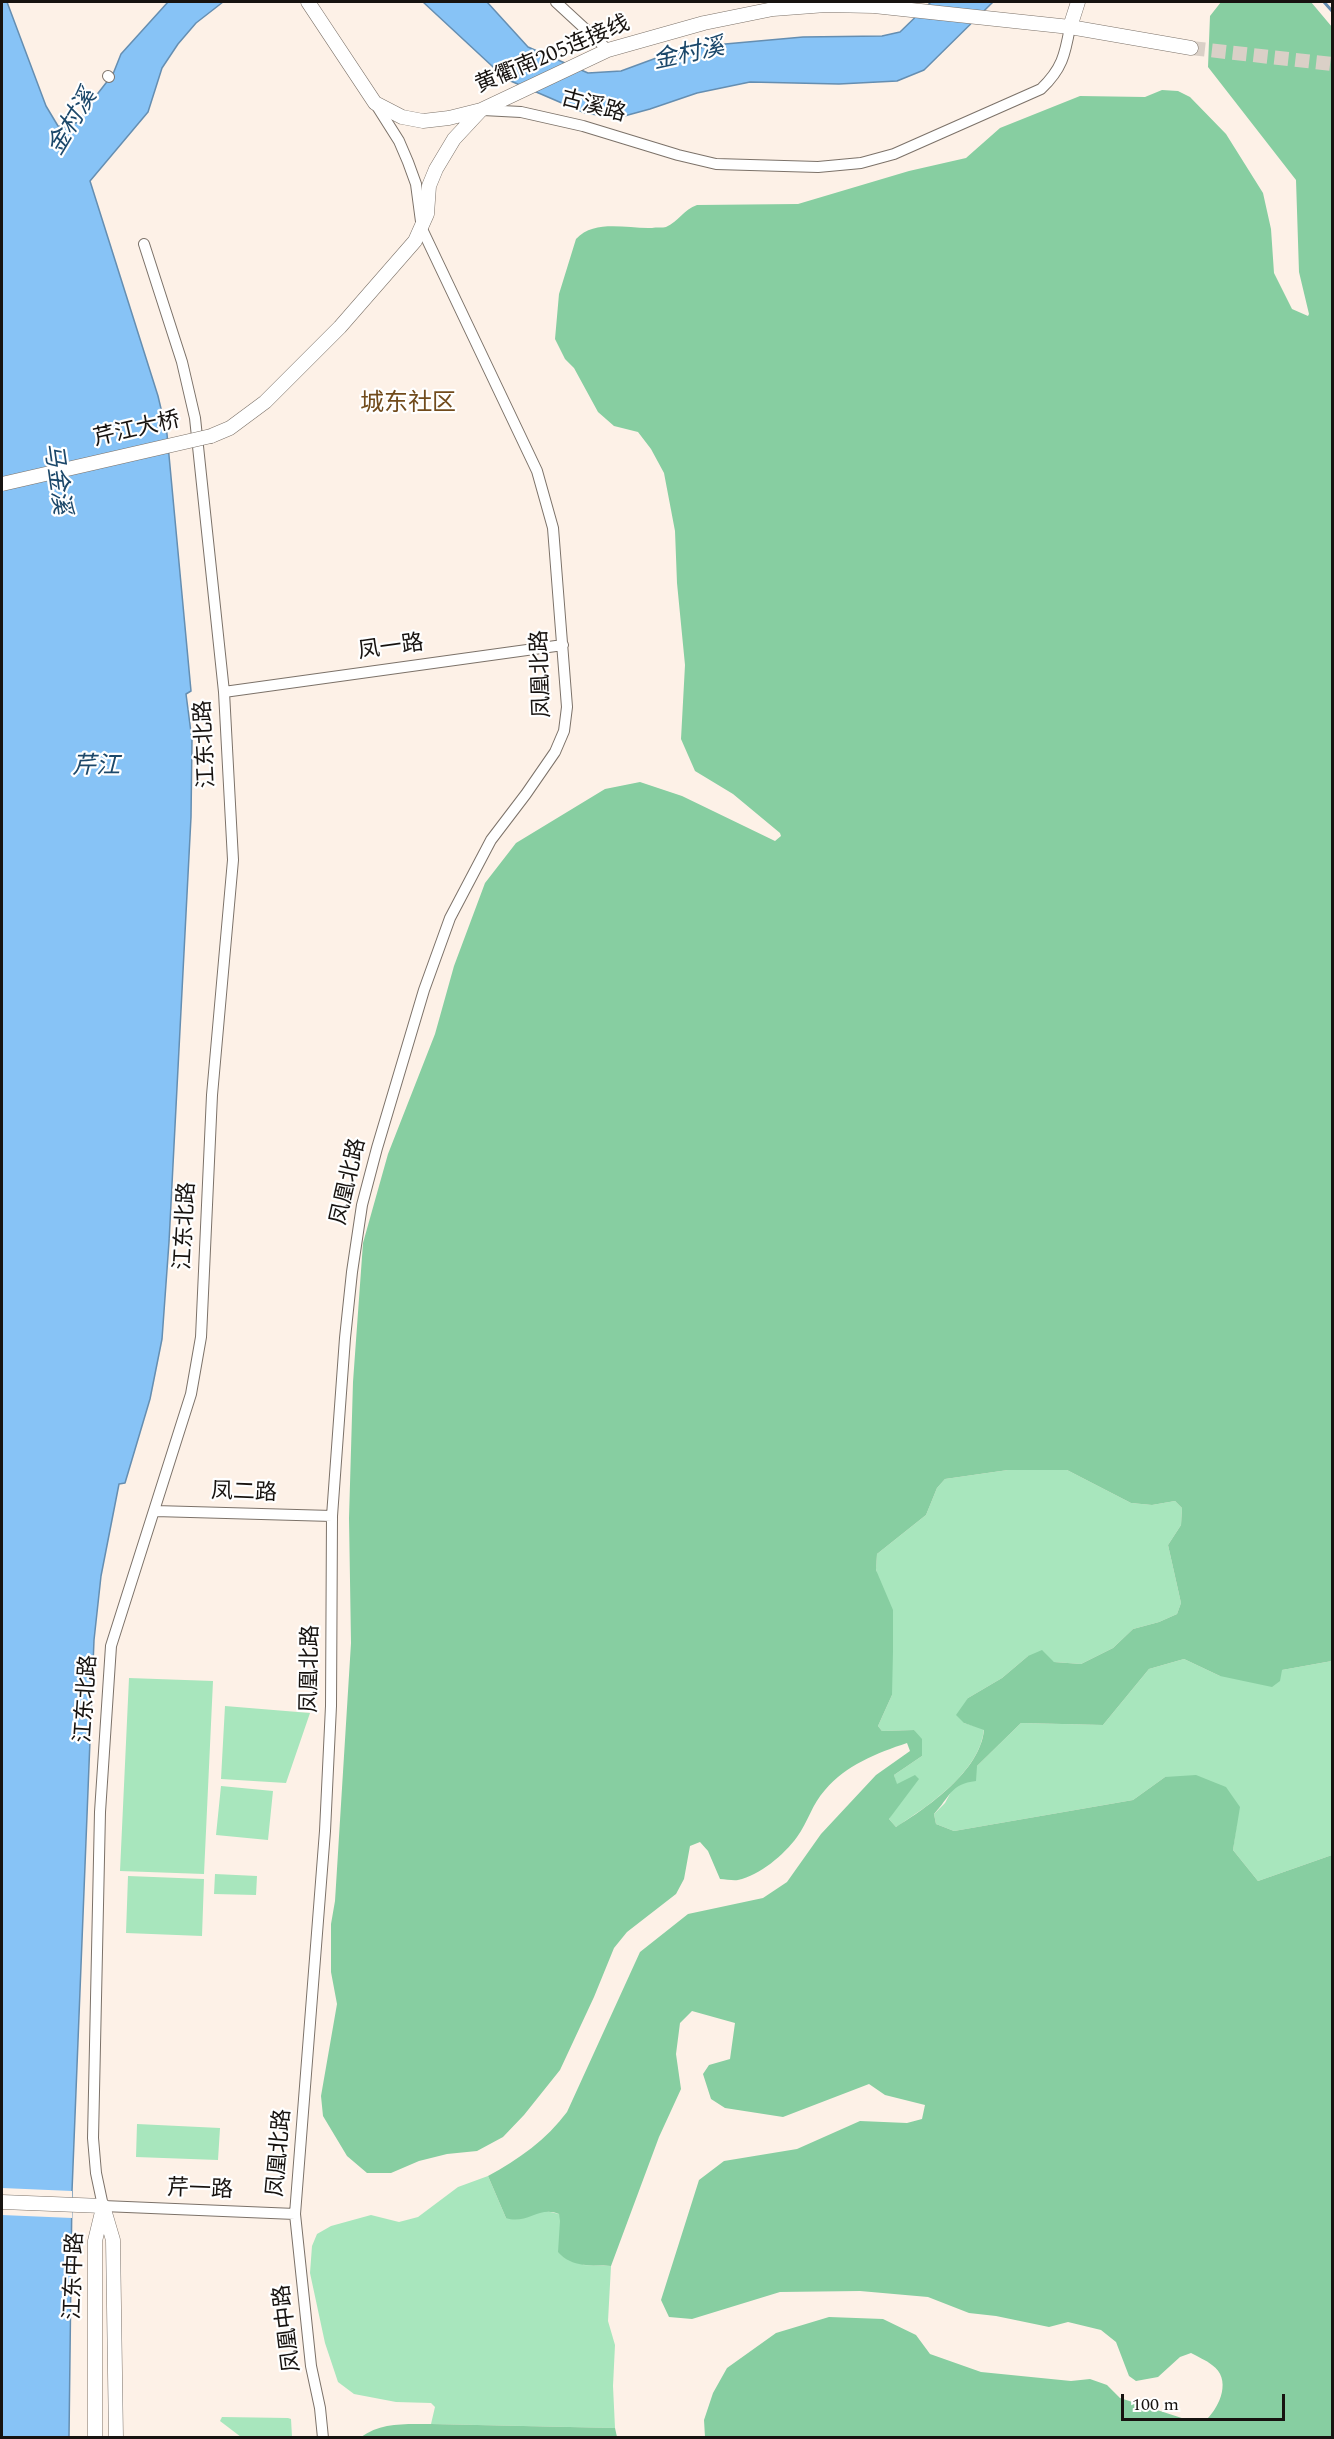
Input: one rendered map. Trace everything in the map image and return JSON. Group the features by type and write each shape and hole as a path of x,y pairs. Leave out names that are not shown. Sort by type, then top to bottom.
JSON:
{"main road":[{"path":"1070,27 1078,2"},
{"name":"黄衢南205连接线","path":"309,4 375,103 402,117 423,121 449,118 481,110 608,50 704,23 773,9 826,5 892,8 1070,27 1191,48"},
{"path":"422,229 427,214 429,186 435,169 454,140 481,110"},
{"name":"芹江大桥","path":"2,484 211,436 230,428 265,402 340,327 410,248 422,229"},
{"path":"2,2202 103,2206"},
{"name":"江东中路","path":"95,2438 95,2241 103,2206"},
{"name":"江东中路","path":"103,2206 113,2241 116,2438"}],"street":[{"path":"556,2 608,50"},
{"name":"古溪路","path":"481,110 521,112 583,126 716,164 818,167 861,163 894,154 1041,89 1054,76 1062,63 1070,27"},
{"name":"凤凰北路","path":"295,2214 326,1808 331,1706 332,1516 345,1338 362,1205 424,990 450,918 491,840 555,752 564,731 567,707 553,528 537,471 422,229 416,184 408,162 399,141 375,103"},
{"name":"江东北路","path":"103,2206 96,2172 93,2138 100,1812 111,1646 191,1394 201,1337 212,1095 233,860 224,692 192,399 144,244"},
{"name":"凤一路","path":"224,692 563,645"},
{"name":"凤二路","path":"154,1511 332,1516"},
{"name":"芹一路","path":"103,2206 295,2214"},
{"name":"凤凰中路","path":"295,2214 311,2366 320,2408 323,2438"}],"green space":[{"path":"1221,2 1311,2 1332,27 1332,1661 1282,1670 1280,1681 1272,1687 1220,1676 1184,1659 1149,1669 1103,1725 1021,1723 977,1766 976,1781 956,1788 934,1814 936,1824 954,1831 1133,1800 1165,1777 1196,1775 1226,1787 1240,1807 1233,1850 1258,1881 1332,1855 1332,2437 705,2437 704,2420 713,2393 727,2368 776,2333 829,2317 883,2319 916,2335 930,2354 981,2372 1071,2381 1090,2379 1107,2385 1120,2398 1191,2421 1207,2419 1212,2414 1220,2400 1223,2385 1218,2371 1210,2363 1191,2353 1180,2357 1158,2377 1136,2381 1129,2376 1116,2342 1101,2330 1068,2322 1049,2327 969,2313 928,2297 860,2291 780,2292 692,2319 669,2317 661,2300 699,2180 724,2161 797,2149 860,2121 907,2123 922,2119 925,2105 885,2095 869,2084 783,2117 725,2108 711,2099 703,2074 709,2065 730,2059 735,2023 692,2011 680,2023 676,2054 681,2089 659,2137 611,2266 576,2263 558,2252 559,2214 545,2212 520,2219 506,2218 488,2176 531,2148 567,2112 640,1952 688,1914 763,1898 787,1882 821,1834 876,1775 910,1751 907,1743 863,1761 833,1781 817,1801 792,1844 755,1874 738,1880 720,1879 708,1851 700,1842 690,1846 684,1879 676,1894 627,1932 614,1948 560,2070 503,2137 477,2151 447,2154 419,2161 391,2173 367,2173 347,2156 323,2116 321,2096 337,2004 331,1972 331,1924 335,1901 351,1643 349,1518 353,1382 363,1243 388,1154 435,1034 454,966 485,883 516,843 605,789 640,782 682,796 775,841 781,836 733,794 695,771 681,739 685,665 677,583 675,531 664,473 651,449 638,432 614,426 598,412 574,368 565,359 555,339 559,294 576,239 592,229 612,226 666,227 688,209 697,205 798,204 909,171 966,158 1000,128 1080,96 1145,97 1162,90 1178,91 1190,97 1226,134 1263,193 1271,229 1274,273 1292,309 1308,316 1299,272 1296,180 1208,67 1210,16","holes":["1008,1470 1067,1470 1131,1503 1152,1505 1175,1501 1182,1508 1181,1525 1168,1545 1181,1603 1177,1614 1133,1629 1113,1648 1081,1664 1054,1662 1042,1650 1028,1656 1002,1678 968,1698 956,1715 964,1723 984,1730 973,1760 937,1798 896,1827 889,1819 919,1779 915,1775 897,1784 894,1775 922,1756 922,1739 914,1730 882,1731 878,1726 892,1695 893,1610 876,1570 877,1554 926,1515 937,1488 945,1479"]},
{"path":"1008,1470 1067,1470 1131,1503 1152,1505 1175,1501 1182,1508 1181,1525 1168,1545 1181,1603 1177,1614 1133,1629 1113,1648 1081,1664 1054,1662 1028,1656 1002,1678 968,1698 964,1723 984,1729 973,1760 937,1798 896,1827 889,1819 897,1798 894,1775 922,1756 914,1730 882,1731 878,1726 892,1695 876,1569 877,1554 926,1515 937,1488 945,1479"},
{"path":"1184,1659 1220,1676 1282,1670 1332,1661 1332,1855 1258,1881 1233,1850 1239,1807 1165,1777 1133,1800 954,1831 936,1824 934,1814 945,1803 953,1788 964,1782 1021,1723 1103,1725 1149,1669"},
{"path":"129,1678 213,1681 204,1874 120,1871"},
{"path":"225,1706 310,1713 286,1783 221,1779"},
{"path":"221,1786 273,1791 268,1840 216,1835"},
{"path":"215,1874 257,1876 256,1895 214,1894"},
{"path":"128,1876 204,1879 202,1936 126,1933"},
{"path":"137,2124 220,2128 218,2160 136,2157"},
{"path":"488,2176 506,2218 546,2211 559,2214 583,2265 611,2266 608,2321 615,2345 613,2386 615,2428 431,2424 435,2407 431,2403 396,2402 354,2394 338,2382 325,2343 310,2273 312,2246 317,2234 331,2226 371,2215 399,2222 418,2217 458,2187"},
{"path":"222,2417 288,2418 291,2419 292,2437 241,2437 220,2421"},
{"path":"431,2424 615,2428 617,2437 361,2437 386,2426"}],"water":[{"name":"芹江","path":"2,2 7,2 46,106 58,126 67,127 80,121 88,106 113,74 121,54 168,2 223,2 196,23 178,44 162,68 148,112 90,181 158,396 167,434 191,691 186,694 192,740 191,817 162,1339 150,1399 125,1483 119,1484 101,1576 94,1640 72,2191 69,2437 2,2438"},
{"name":"金村溪","path":"423,2 487,2 528,47 588,73 621,71 659,57 714,45 803,37 882,36 900,32 931,2 993,2 924,70 897,81 839,84 750,82 697,93 617,118 585,113 506,79"}],"pier":[{"path":"2,2188 72,2191 72,2218 2,2215"}],"waterway":[{"path":"1324,2 1332,11"}],"tunnel":[{"path":"1191,48 1332,64"}],"district":[{"name":"城东社区","path":"408,405"}],"water label":[{"name":"马金溪","path":"55,479"}]}
